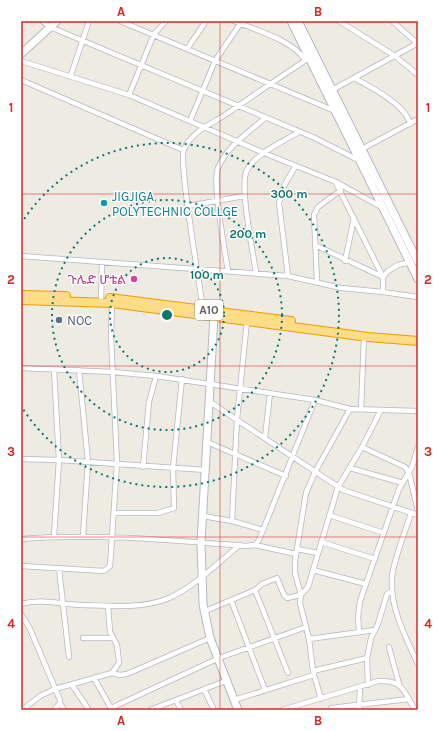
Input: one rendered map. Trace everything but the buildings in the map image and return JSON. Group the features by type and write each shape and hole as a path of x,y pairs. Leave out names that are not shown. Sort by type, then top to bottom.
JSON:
{"highway":[{"name":"A10","path":"21,295 203,309 368,333 396,339"},
{"name":"A10","path":"21,300 101,300"},
{"name":"A10","path":"112,301 364,337 418,341"}],"main road":[{"path":"21,54 57,21"},
{"path":"291,21 307,59 335,111 383,208 416,260"},
{"path":"298,21 416,260 418,279"},
{"path":"214,316 201,543 203,612 210,638 228,680 238,710"}],"street":[{"path":"42,21 50,27 299,132 360,161"},
{"path":"71,75 89,21"},
{"path":"120,21 335,111"},
{"path":"129,95 154,34 166,21"},
{"path":"187,49 206,21"},
{"path":"203,309 182,161 183,150 204,126 238,106 307,59 295,48 241,22 234,21"},
{"path":"339,21 395,56 418,74"},
{"path":"332,90 417,43 392,21"},
{"path":"190,121 215,61 241,22"},
{"path":"21,61 71,75 129,95 336,182 383,208"},
{"path":"354,78 372,88 402,109 408,115 410,124"},
{"path":"21,80 183,150"},
{"path":"228,271 215,176 226,154 237,141 266,118"},
{"path":"362,149 418,120"},
{"path":"256,273 244,196 244,185 247,170 253,162 264,153 299,132"},
{"path":"288,276 279,203 284,186 295,166"},
{"path":"336,182 383,277 383,292"},
{"path":"317,282 313,227 315,210 341,190"},
{"path":"188,206 244,196"},
{"path":"345,261 354,218"},
{"path":"314,245 345,261 383,277"},
{"path":"21,256 288,276 341,288 418,297"},
{"path":"383,277 388,271 398,265 416,260"},
{"path":"101,300 102,262"},
{"path":"21,566 104,572 108,570 114,513 117,463 112,301"},
{"path":"232,521 231,504 236,454 239,388 247,321"},
{"path":"361,409 364,337"},
{"path":"21,368 113,372 156,376 315,400 350,409 418,411"},
{"path":"54,370 59,460 54,536"},
{"path":"79,370 88,462 83,536"},
{"path":"143,467 149,402 156,376"},
{"path":"114,513 158,513 174,508 173,468 182,379"},
{"path":"265,438 270,393"},
{"path":"255,545 286,476 315,400"},
{"path":"210,402 338,487 418,515"},
{"path":"321,699 313,673 309,639 300,603 301,595 295,573 296,552 303,504 315,472 350,409"},
{"path":"203,612 256,590 262,584 277,578 284,595 287,598 301,595 308,587 338,487 362,447 381,410"},
{"path":"207,442 286,476"},
{"path":"362,447 405,467 409,473 418,511"},
{"path":"359,632 358,617 360,601 393,507 409,473 418,447"},
{"path":"21,459 117,463 143,467 206,470"},
{"path":"350,468 403,483"},
{"path":"411,513 392,577 392,591 401,626 418,664"},
{"path":"329,515 384,533"},
{"path":"203,516 232,521 263,530"},
{"path":"21,539 54,536 112,536 201,543 255,545 296,552 318,553"},
{"path":"321,542 375,559"},
{"path":"21,604 35,600 63,604 108,606 143,604 168,598 202,577 240,545"},
{"path":"59,569 69,657"},
{"path":"313,570 366,584"},
{"path":"256,590 273,638 288,672"},
{"path":"368,684 367,658 371,638 378,624 386,594 392,591"},
{"path":"231,600 265,690"},
{"path":"108,606 110,632 117,645 119,663 112,673"},
{"path":"21,614 30,629 64,710"},
{"path":"94,678 111,709 219,658 249,646 306,627"},
{"path":"309,639 374,630"},
{"path":"83,638 113,638"},
{"path":"22,710 40,696 55,689 112,673 120,676 127,674 210,638"},
{"path":"389,647 400,684 415,710"},
{"path":"234,700 313,673 367,658"},
{"path":"150,710 228,680"},
{"path":"282,710 378,681 390,680 400,684"},
{"path":"72,685 89,710"},
{"path":"359,708 360,687"},
{"path":"204,689 214,710"},
{"path":"176,700 181,710"},
{"path":"331,708 359,708 409,700"},
{"path":"54,710 60,703"}],"place":[{"name":"JIGJIGA POLYTECHNIC COLLGE","path":"104,203"},
{"name":"ጉሌድ ሆቴል","path":"134,279"},
{"name":"NOC","path":"59,320"}]}
